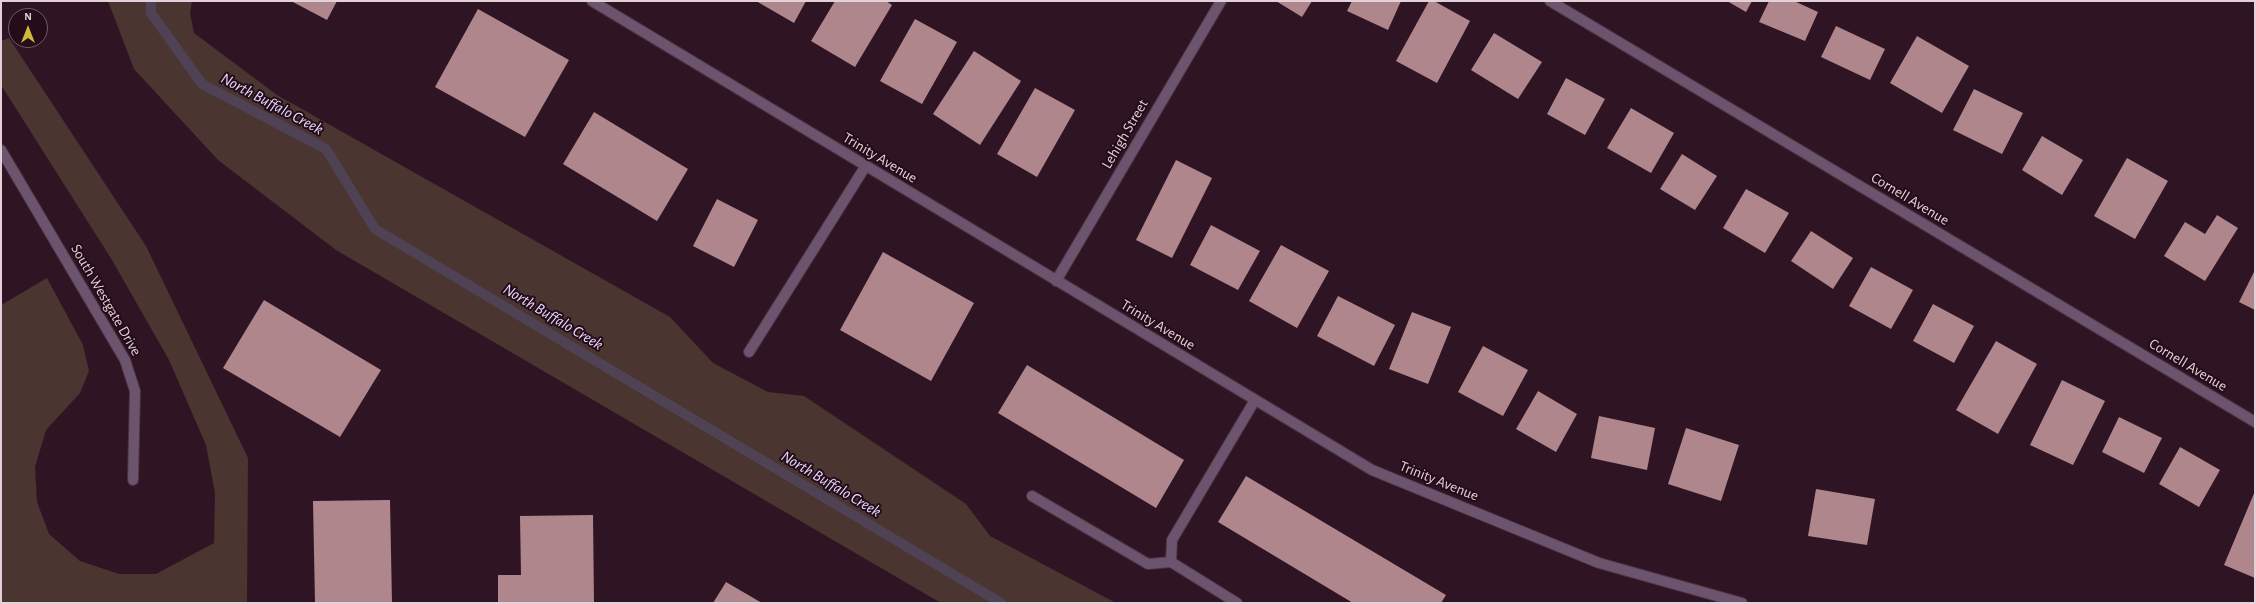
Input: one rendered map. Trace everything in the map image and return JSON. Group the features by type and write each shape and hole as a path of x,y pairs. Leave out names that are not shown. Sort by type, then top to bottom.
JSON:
{"street":[{"name":"Trinity Avenue","path":"592,1 865,167 1372,470 1599,563 1742,603"},
{"name":"Lehigh Street","path":"1056,281 1221,1"},
{"name":"Cornell Avenue","path":"1550,1 2255,422"},
{"name":"South Westgate Drive","path":"1,150 125,360 135,391 133,480"},
{"path":"749,352 865,167"},
{"path":"1171,562 1172,540 1255,400"},
{"path":"1032,496 1148,564 1171,562 1237,603"}],"shaded area":[{"path":"108,1 192,1 190,13 194,33 277,95 670,317 713,363 768,392 804,396 966,504 990,536 1116,603 941,603 336,250 218,160 134,69"},
{"path":"8,38 8,48 16,48 146,246 248,458 247,603 1,603 1,305 47,278 83,345 89,371 80,393 46,430 35,467 37,502 49,534 80,561 119,574 156,574 214,543 215,493 206,445 169,360 112,260 1,85 1,41"}],"building":[{"path":"291,1 337,1 327,20"},
{"path":"756,1 806,1 794,23"},
{"path":"835,1 886,1 892,5 855,67 811,41"},
{"path":"1276,1 1312,1 1302,17"},
{"path":"1352,1 1401,1 1388,30 1347,11"},
{"path":"1429,1 1434,1 1470,21 1437,83 1396,61"},
{"path":"1727,1 1752,1 1746,12"},
{"path":"1769,1 1794,1 1818,12 1805,41 1759,22"},
{"path":"478,9 569,60 525,137 435,87"},
{"path":"915,19 957,42 922,104 880,81"},
{"path":"1836,26 1885,49 1870,80 1821,57"},
{"path":"1494,33 1542,62 1518,99 1471,70"},
{"path":"1917,36 1969,66 1942,113 1890,83"},
{"path":"974,51 1021,81 980,145 933,114"},
{"path":"1566,78 1605,99 1585,135 1547,114"},
{"path":"1035,88 1075,110 1037,177 997,154"},
{"path":"1974,89 2023,113 2002,154 1953,130"},
{"path":"1631,108 1674,133 1651,173 1607,148"},
{"path":"594,112 688,169 657,221 563,164"},
{"path":"2042,136 2083,160 2062,195 2022,170"},
{"path":"1682,154 1717,176 1695,210 1660,189"},
{"path":"2127,158 2168,181 2135,239 2094,216"},
{"path":"1176,160 1212,178 1172,258 1136,240"},
{"path":"1746,189 1789,213 1765,253 1723,228"},
{"path":"717,199 758,220 734,267 693,246"},
{"path":"2217,215 2238,228 2205,281 2164,256 2185,222 2205,234"},
{"path":"1211,225 1260,251 1238,290 1190,265"},
{"path":"1811,231 1853,258 1833,289 1791,261"},
{"path":"1281,245 1329,271 1297,328 1249,301"},
{"path":"883,252 974,303 931,381 840,330"},
{"path":"1871,267 1913,290 1891,329 1849,306"},
{"path":"2255,270 2255,310 2239,302"},
{"path":"1338,296 1395,325 1374,366 1317,336"},
{"path":"264,300 381,370 340,437 223,368"},
{"path":"1933,304 1974,326 1954,363 1913,341"},
{"path":"1412,312 1451,327 1428,384 1389,369"},
{"path":"1996,341 2037,364 1998,434 1956,410"},
{"path":"1483,346 1528,370 1503,416 1458,392"},
{"path":"1027,365 1184,460 1156,508 998,413"},
{"path":"2062,380 2105,401 2073,465 2030,445"},
{"path":"1538,391 1577,414 1556,452 1516,429"},
{"path":"1599,416 1655,428 1647,470 1591,458"},
{"path":"2119,417 2162,438 2144,473 2102,452"},
{"path":"1686,428 1739,445 1721,501 1668,484"},
{"path":"2180,447 2220,470 2199,507 2159,484"},
{"path":"1246,476 1446,595 1441,603 1353,603 1218,522"},
{"path":"1816,489 1875,499 1867,545 1808,536"},
{"path":"2255,491 2255,578 2224,565"},
{"path":"390,500 392,603 315,603 313,501"},
{"path":"593,515 594,603 498,603 498,575 521,575 520,516"},
{"path":"726,582 762,603 713,603"}],"waterway":[{"name":"North Buffalo Creek","path":"151,1 151,13 202,84 326,149 375,229 1001,603"}]}
